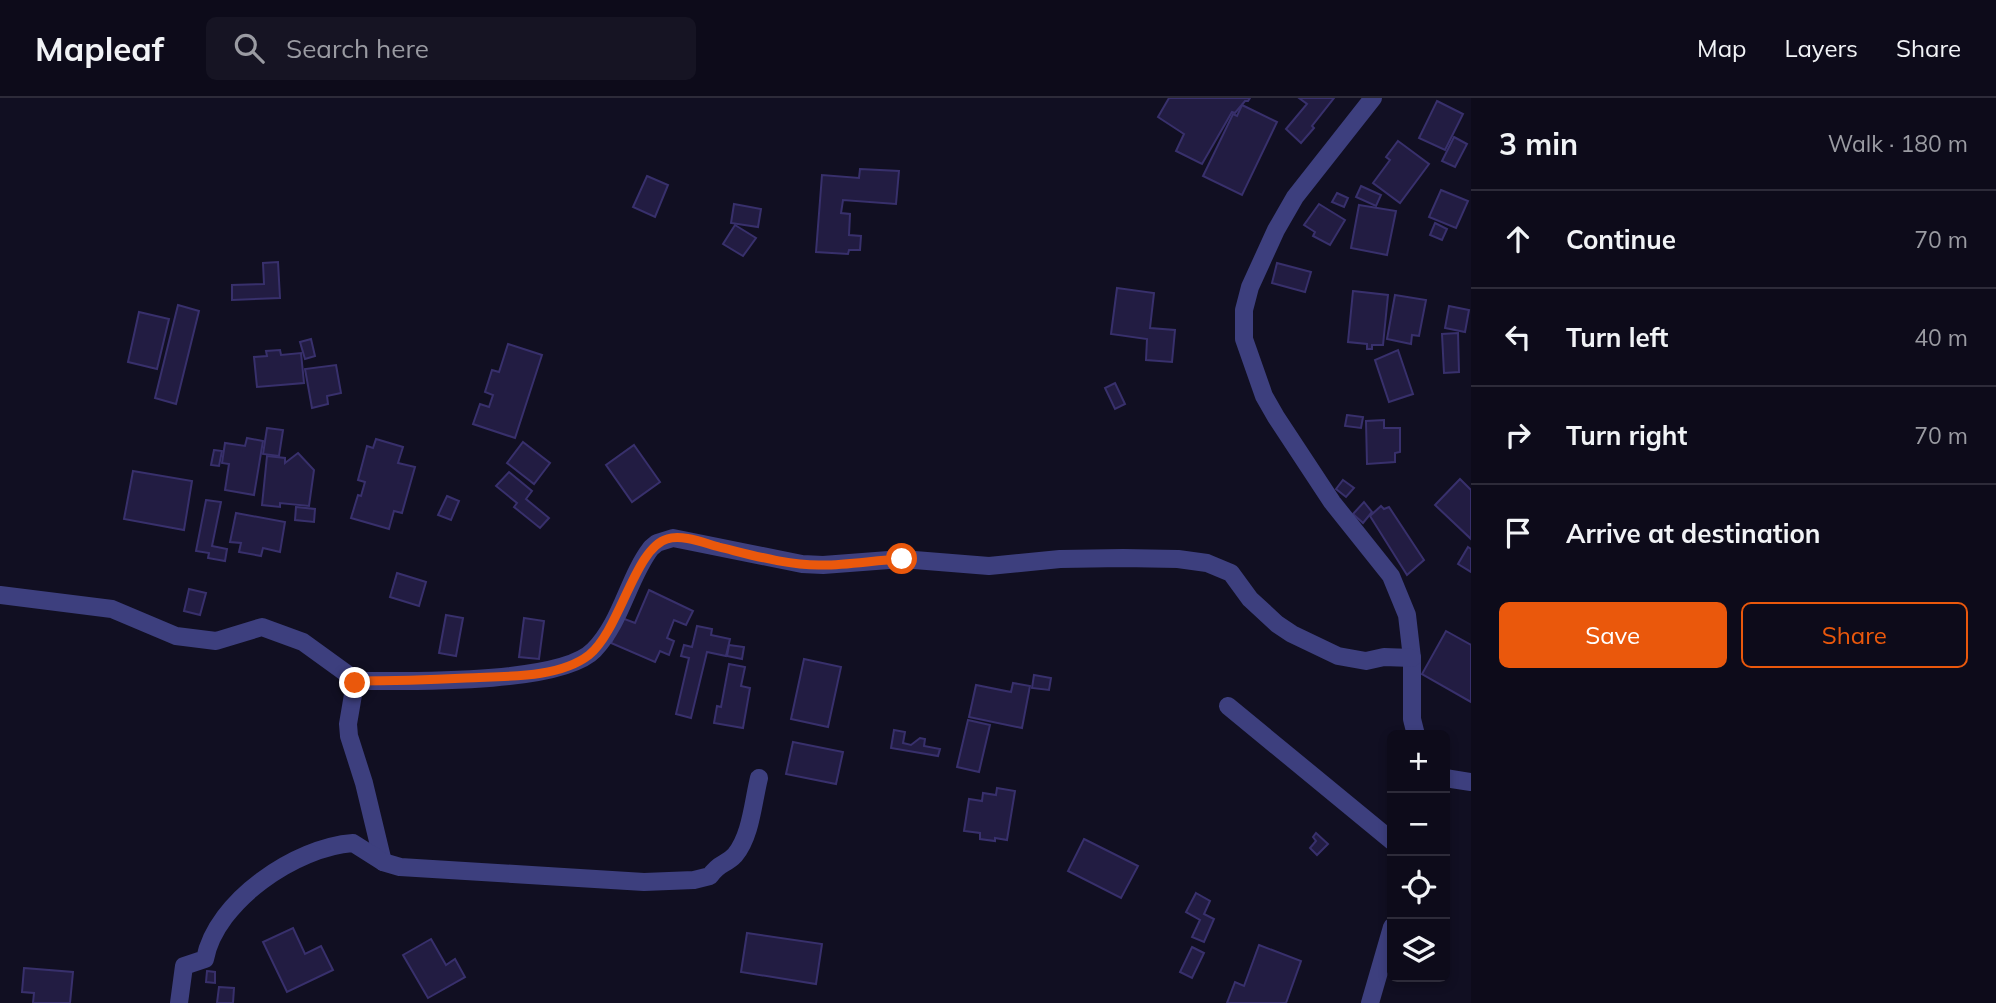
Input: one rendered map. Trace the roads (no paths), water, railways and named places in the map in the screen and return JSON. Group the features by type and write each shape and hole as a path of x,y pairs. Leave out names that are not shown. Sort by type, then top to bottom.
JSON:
{"street":[{"path":"1373,98 1295,197 1276,230 1250,286 1244,310 1244,339 1264,396 1282,427 1332,502 1391,576 1407,615 1415,730"},
{"path":"0,595 112,609 176,636 216,641 262,627 303,642 354,681 522,676 574,663 596,649 651,548 661,541 673,538 802,564 823,565 902,559 989,566 1060,559 1178,559 1207,563 1231,573 1250,599 1277,624 1338,656 1366,661 1384,657 1412,658"},
{"path":"354,681 349,736 383,862"},
{"path":"1228,706 1387,837"},
{"path":"179,1003 184,966 205,959 220,921 266,879 305,855 353,843 383,862 400,867 610,881 694,880 710,876 718,864 732,859 740,847 759,778"},
{"path":"1450,779 1471,782"},
{"path":"1370,1003 1387,944"}]}
